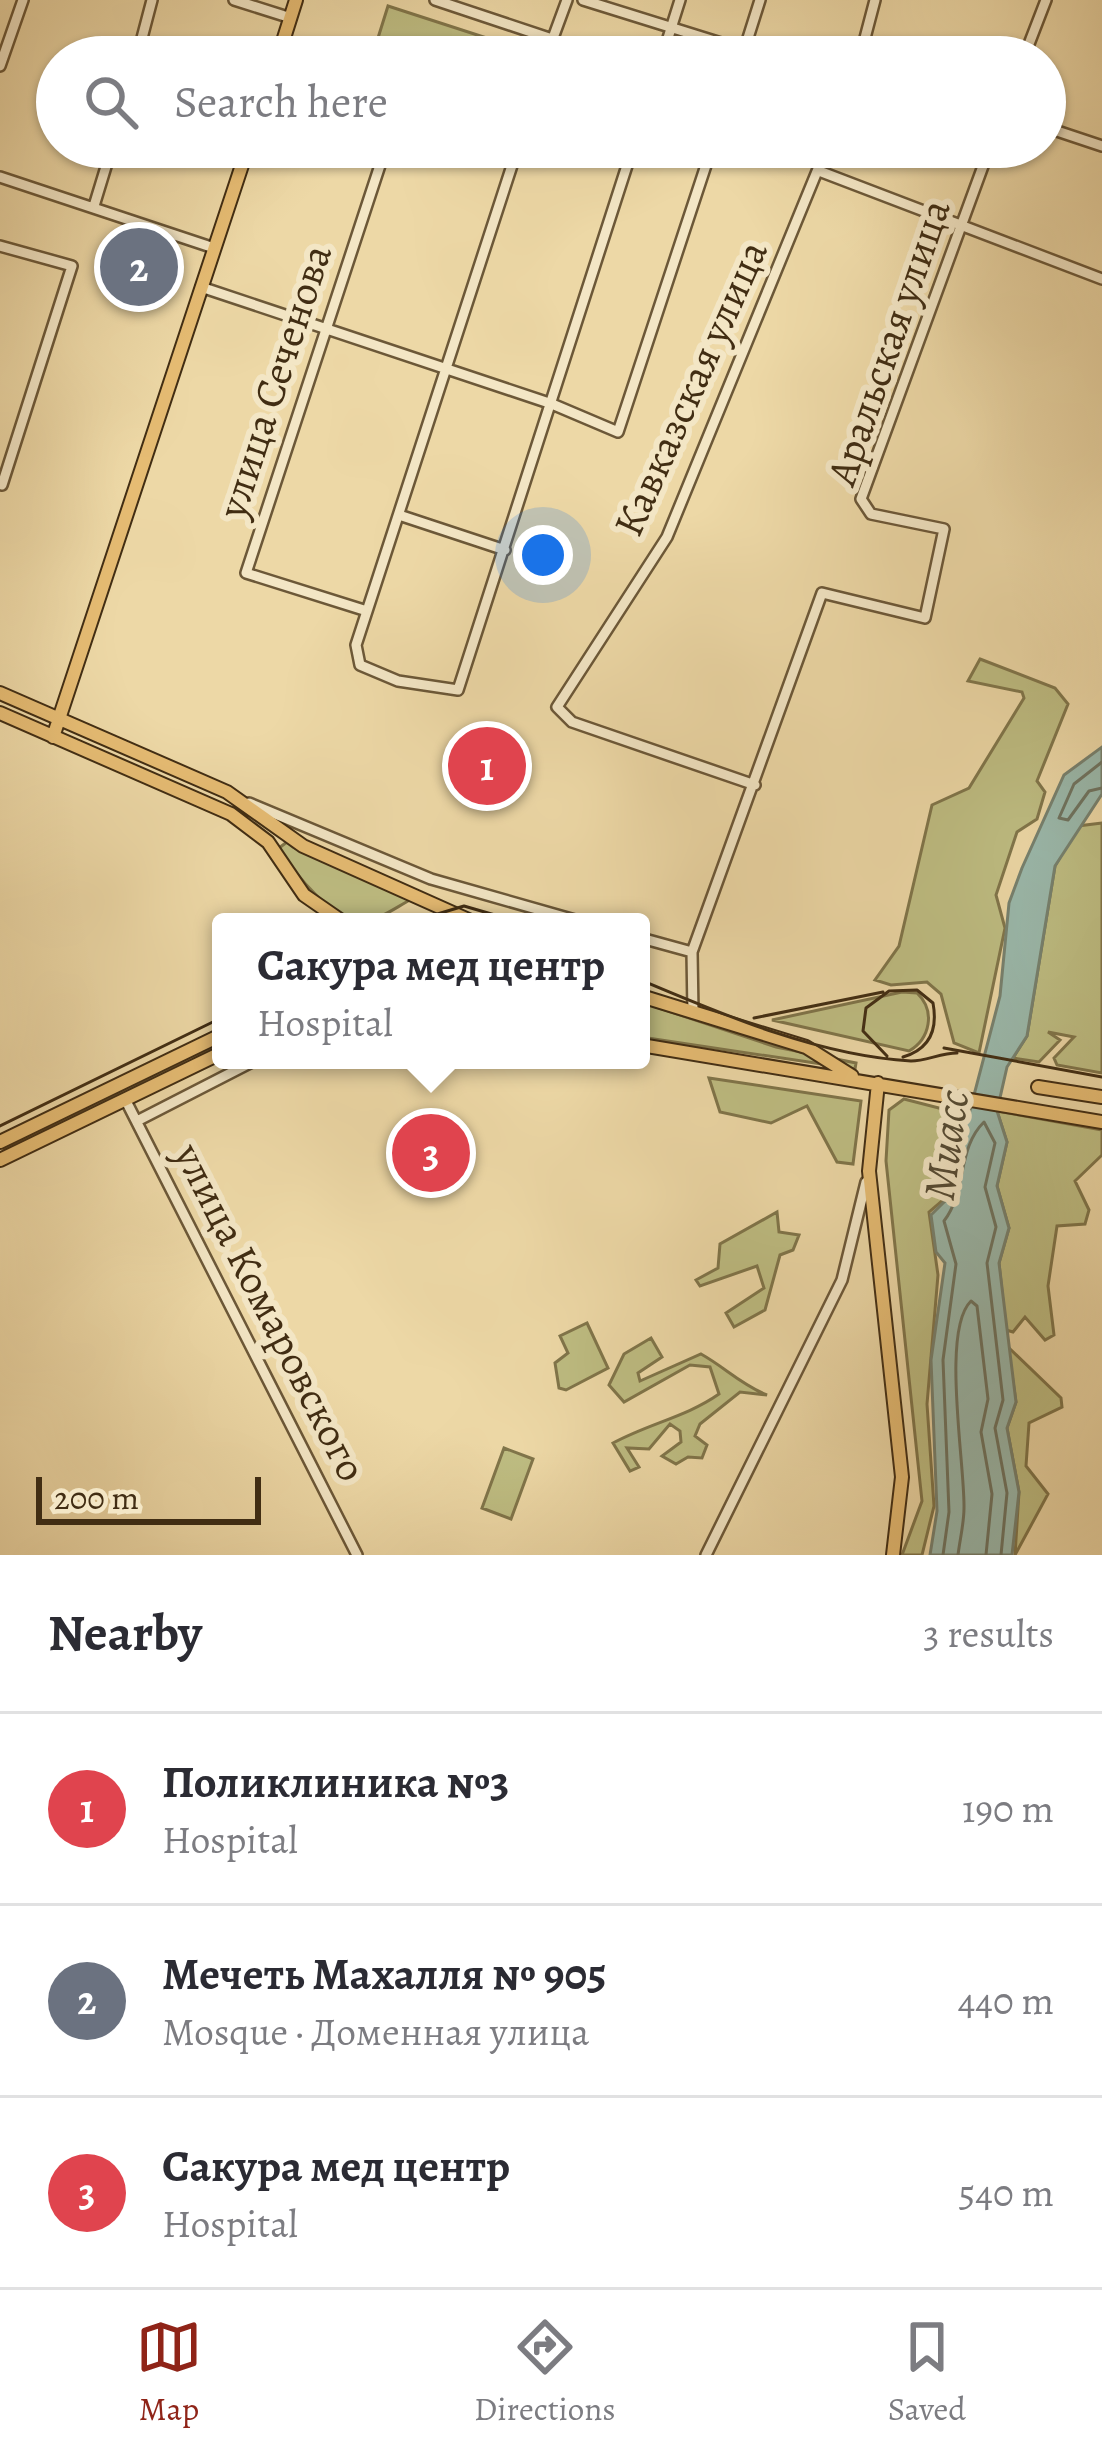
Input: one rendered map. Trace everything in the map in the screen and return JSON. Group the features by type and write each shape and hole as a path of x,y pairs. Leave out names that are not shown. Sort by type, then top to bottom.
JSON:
{"main road":[{"path":"285,36 296,0"},
{"path":"53,736 241,168"},
{"path":"0,693 244,801 303,846 453,913"},
{"path":"0,713 231,814 268,842 304,895 330,913"},
{"path":"650,999 806,1047 859,1080"},
{"path":"0,1142 212,1039"},
{"path":"650,1046 1102,1122"},
{"path":"0,1160 212,1057"},
{"path":"878,1083 869,1171 902,1477 893,1555"},
{"path":"118,1085 125,1099"},
{"path":"1038,1087 1102,1097"}],"street":[{"path":"0,67 5,32 23,0"},
{"path":"142,36 152,0"},
{"path":"234,0 291,18"},
{"path":"435,0 543,36"},
{"path":"553,36 567,0"},
{"path":"583,0 697,36"},
{"path":"669,36 680,0"},
{"path":"749,36 760,0"},
{"path":"867,36 874,0"},
{"path":"1032,36 1046,0"},
{"path":"1066,134 1102,146"},
{"path":"94,206 106,168"},
{"name":"улица Сеченова","path":"367,611 246,573 379,168"},
{"path":"511,168 356,645 360,665 398,681 458,690 626,168"},
{"path":"201,286 552,404 618,432 705,168"},
{"name":"Кавказская улица","path":"755,785 572,722 557,707 667,537 820,168"},
{"name":"Аральская улица","path":"693,1015 692,952 822,593 926,618 944,530 871,514 861,499 982,168"},
{"path":"819,172 1102,279"},
{"path":"0,177 214,248"},
{"path":"0,246 72,266 2,485"},
{"path":"400,515 505,550"},
{"path":"244,801 431,879 550,913"},
{"path":"650,940 692,952"},
{"path":"137,1121 238,1069"},
{"name":"улица Комаровского","path":"125,1099 357,1555"},
{"path":"706,1555 842,1280 869,1171"}],"shaded area":[{"path":"388,6 481,36 379,36"},
{"path":"980,659 1055,688 1068,704 1037,781 1045,792 1037,819 1017,832 996,895 1005,928 979,1053 954,1043 941,994 927,982 891,985 875,980 899,946 932,805 969,788 1024,698 1022,692 968,681"},
{"path":"1102,823 1102,1073 1057,1065 1054,1058 1074,1037 1048,1032 1060,1040 1039,1062 1013,1058 1027,1036 1055,866 1078,826"},
{"path":"287,842 410,900 388,913 338,913 316,895 279,848"},
{"path":"902,992 917,993 928,1016 926,1032 909,1051 772,1020"},
{"path":"650,1005 776,1047 856,1063 855,1069 650,1038"},
{"path":"709,1078 861,1101 853,1164 837,1162 807,1106 771,1123 720,1112"},
{"path":"904,1099 966,1115 949,1156 942,1201 929,1212 938,1275 927,1404 934,1506 922,1555 902,1555 922,1501 886,1161 889,1110"},
{"path":"997,1111 1102,1130 1102,1155 1075,1181 1089,1210 1085,1224 1057,1226 1048,1286 1054,1335 1045,1340 1025,1317 1013,1332 1006,1330 999,1263 1009,1228 997,1186 1007,1142"},
{"path":"777,1212 779,1232 799,1235 793,1250 780,1255 765,1310 734,1327 726,1313 764,1288 757,1266 700,1286 696,1280 718,1268 720,1244"},
{"path":"587,1323 608,1368 566,1390 559,1388 555,1363 568,1353 560,1336"},
{"path":"651,1338 662,1357 638,1373 640,1381 701,1354 767,1395 740,1392 700,1424 695,1436 707,1445 702,1458 688,1457 676,1464 662,1456 681,1442 680,1431 670,1424 649,1449 627,1448 639,1467 630,1471 613,1443 719,1394 710,1367 690,1365 624,1402 609,1385 624,1354"},
{"path":"1008,1347 1061,1398 1062,1407 1029,1423 1026,1466 1048,1494 1015,1555 1019,1492 1007,1428 1016,1402"},
{"path":"504,1448 533,1459 511,1519 482,1508"}],"water":[{"name":"Миасс","path":"1102,747 1102,794 1055,866 1027,1036 1007,1067 997,1111 1007,1142 997,1186 1009,1228 999,1263 1016,1402 1007,1428 1019,1492 1012,1555 930,1555 937,1511 931,1360 945,1263 936,1252 931,1215 946,1200 953,1149 968,1118 1000,996 1009,903 1064,775"}],"tram line":[{"path":"441,913 464,906 488,913"},
{"path":"650,984 773,1032 842,1051 911,1061 957,1053"},
{"path":"887,1056 863,1031 866,1008 889,991 917,990 933,1003 933,1030 926,1044 903,1057"},
{"path":"754,1018 883,992"},
{"path":"0,1126 212,1022"},
{"path":"944,1048 1102,1077"}],"place":[{"name":"Мечеть Махалля № 905","path":"139,267"},
{"name":"Поликлиника №3","path":"487,766"},
{"name":"Сакура мед центр","path":"431,1153"}]}
